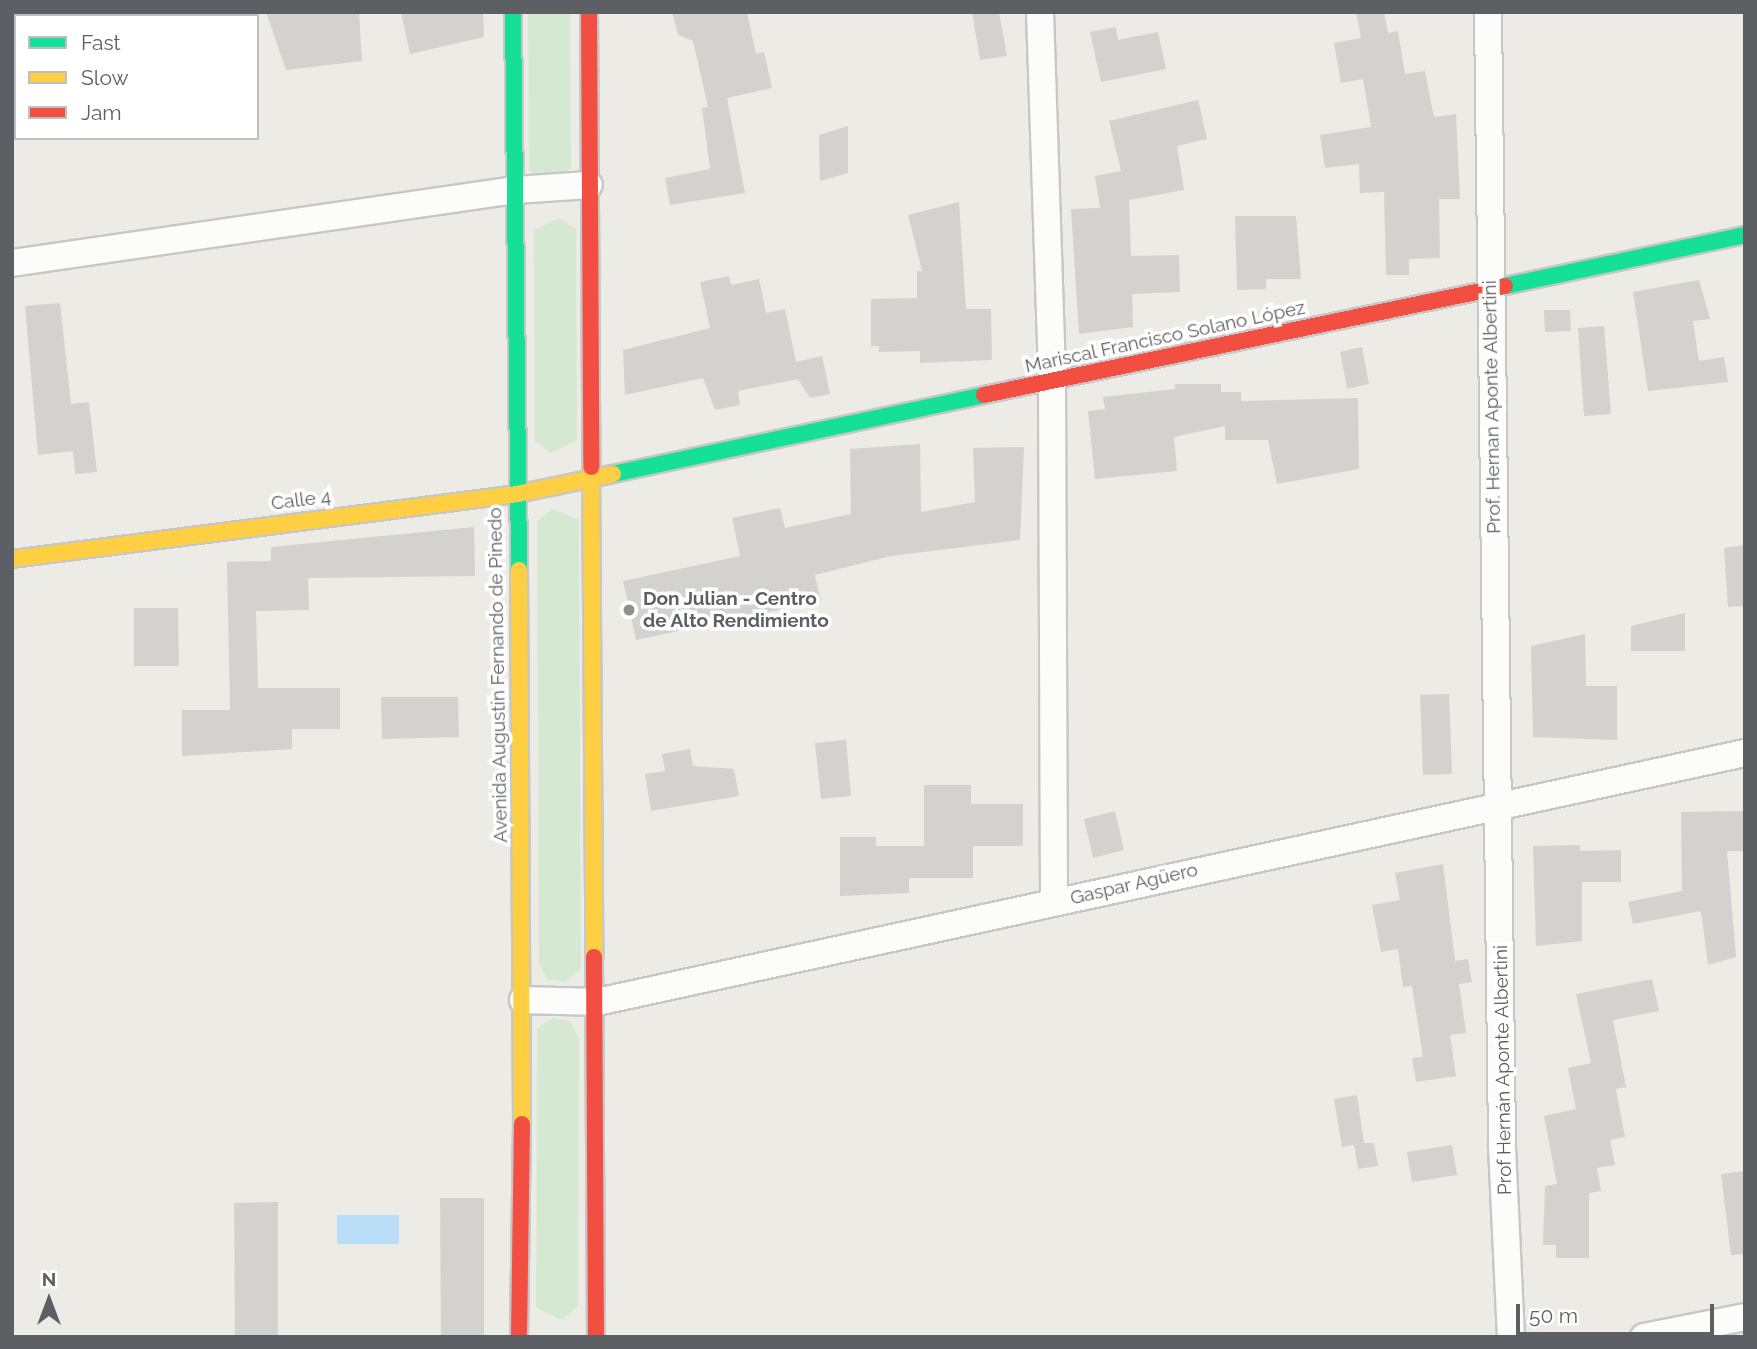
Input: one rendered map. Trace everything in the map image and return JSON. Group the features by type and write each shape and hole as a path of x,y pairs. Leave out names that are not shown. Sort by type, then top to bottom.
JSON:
{"street":[{"name":"Avenida Augustín Fernando de Pinedo","path":"513,12 523,1000 519,1337"},
{"path":"589,12 597,1002 596,1337"},
{"path":"1040,12 1052,382 1054,902"},
{"name":"Prof. Hernan Aponte Albertini","path":"1488,12 1489,289 1502,802"},
{"path":"12,263 515,190 589,185"},
{"name":"Mariscal Francisco Solano López","path":"594,478 1745,235"},
{"name":"Calle 4","path":"12,559 517,494 594,478"},
{"name":"Gaspar Agüero","path":"523,1000 597,1002 1502,802 1745,752"},
{"name":"Prof Hernán Aponte Albertini","path":"1502,802 1502,1147 1511,1337"},
{"path":"1644,1337 1745,1317"}],"green space":[{"path":"528,12 570,12 571,168 563,177 537,177 529,169"},
{"path":"559,218 576,229 577,440 551,453 535,441 534,230"},
{"path":"553,509 579,520 581,969 565,982 547,979 539,963 537,521"},
{"path":"553,1018 570,1021 579,1039 578,1306 562,1320 536,1307 537,1029"}],"water":[{"path":"337,1215 399,1215 399,1244 337,1244"}],"building":[{"path":"266,12 359,12 362,61 286,70"},
{"path":"401,12 483,12 484,37 410,54"},
{"path":"672,12 747,12 756,54 764,52 772,88 727,98 745,193 670,205 665,178 710,169 702,108 708,107 693,41 678,35"},
{"path":"972,12 999,12 1007,56 980,60"},
{"path":"1356,12 1384,12 1388,33 1398,31 1405,74 1425,71 1434,117 1456,114 1460,199 1439,199 1440,258 1409,259 1409,275 1386,275 1384,192 1360,193 1359,164 1325,168 1320,135 1371,127 1363,79 1341,83 1334,43 1361,38"},
{"path":"1116,27 1118,40 1158,32 1166,69 1101,82 1090,32"},
{"path":"1198,100 1207,139 1177,146 1184,190 1129,200 1131,256 1179,255 1180,292 1132,294 1133,327 1079,334 1071,209 1100,208 1095,176 1121,171 1109,121"},
{"path":"848,126 848,173 820,181 819,135"},
{"path":"959,202 966,309 991,309 992,360 920,363 920,351 879,352 879,346 871,346 871,299 917,298 917,271 922,271 908,215"},
{"path":"1235,216 1296,216 1301,279 1266,279 1266,289 1237,290"},
{"path":"729,276 731,285 759,279 766,313 785,309 796,362 822,356 830,394 810,398 798,379 738,391 740,405 715,410 703,378 625,395 623,350 710,328 700,282"},
{"path":"1699,280 1710,319 1693,321 1699,361 1724,357 1728,382 1648,391 1633,292"},
{"path":"60,303 71,404 89,402 97,472 75,474 73,451 38,455 25,306"},
{"path":"1544,310 1570,310 1571,331 1545,332"},
{"path":"1604,326 1611,414 1584,416 1578,328"},
{"path":"1362,347 1369,384 1347,389 1340,352"},
{"path":"1175,384 1221,384 1221,392 1241,392 1241,401 1358,398 1359,469 1277,484 1268,440 1225,440 1225,426 1174,437 1177,471 1095,479 1088,411 1105,409 1103,397 1175,389"},
{"path":"920,444 921,512 975,502 973,448 1024,447 1020,540 891,556 815,575 821,601 636,640 623,581 740,556 732,518 780,508 785,528 851,514 850,449"},
{"path":"474,527 475,576 308,578 309,610 256,611 258,688 340,688 340,729 292,729 292,749 182,756 182,710 230,710 227,562 271,561 271,547"},
{"path":"1745,545 1745,606 1728,607 1724,548"},
{"path":"134,608 178,608 179,666 134,666"},
{"path":"1685,613 1685,651 1631,651 1631,626"},
{"path":"1585,634 1586,686 1617,686 1617,740 1533,737 1531,646"},
{"path":"1449,694 1452,774 1423,775 1420,695"},
{"path":"381,697 458,697 459,737 382,739"},
{"path":"846,740 851,796 821,799 815,743"},
{"path":"690,749 693,766 734,769 739,796 651,811 645,774 665,771 662,754"},
{"path":"924,785 971,785 971,804 1023,804 1023,846 973,846 973,878 909,878 909,893 840,896 840,837 876,837 876,846 924,846"},
{"path":"1115,811 1124,850 1093,858 1084,819"},
{"path":"1745,811 1745,851 1727,851 1736,957 1708,965 1701,911 1633,924 1628,902 1682,891 1681,812"},
{"path":"1580,845 1580,851 1621,850 1621,882 1582,882 1582,941 1536,946 1533,846"},
{"path":"1443,864 1455,961 1468,959 1472,982 1459,984 1466,1033 1450,1035 1456,1076 1416,1082 1412,1058 1423,1057 1412,986 1403,987 1398,949 1381,952 1372,905 1400,900 1395,873"},
{"path":"1652,979 1659,1011 1613,1020 1626,1087 1616,1089 1625,1137 1610,1140 1615,1165 1597,1168 1601,1191 1589,1193 1589,1258 1556,1258 1556,1245 1543,1245 1545,1186 1557,1184 1544,1116 1576,1109 1568,1068 1591,1063 1576,994"},
{"path":"1357,1095 1364,1143 1374,1143 1378,1166 1358,1169 1354,1145 1342,1147 1334,1099"},
{"path":"1452,1145 1457,1175 1412,1182 1407,1152"},
{"path":"1745,1171 1745,1254 1731,1255 1721,1174"},
{"path":"440,1198 484,1198 484,1337 441,1337"},
{"path":"278,1202 278,1337 235,1337 234,1203"}],"traffic: fast":[{"path":"513,12 519,570"},
{"path":"1505,286 1745,235"},
{"path":"613,474 984,395"}],"traffic: slow":[{"path":"591,467 594,957"},
{"path":"12,559 517,494 613,474"},
{"path":"519,570 522,1124"}],"traffic: jam":[{"path":"589,12 591,467"},
{"path":"984,395 1505,286"},
{"path":"594,957 596,1337"},
{"path":"519,1337 522,1124"}],"place":[{"name":"Don Julian - Centro de Alto Rendimiento","path":"629,610"}]}
